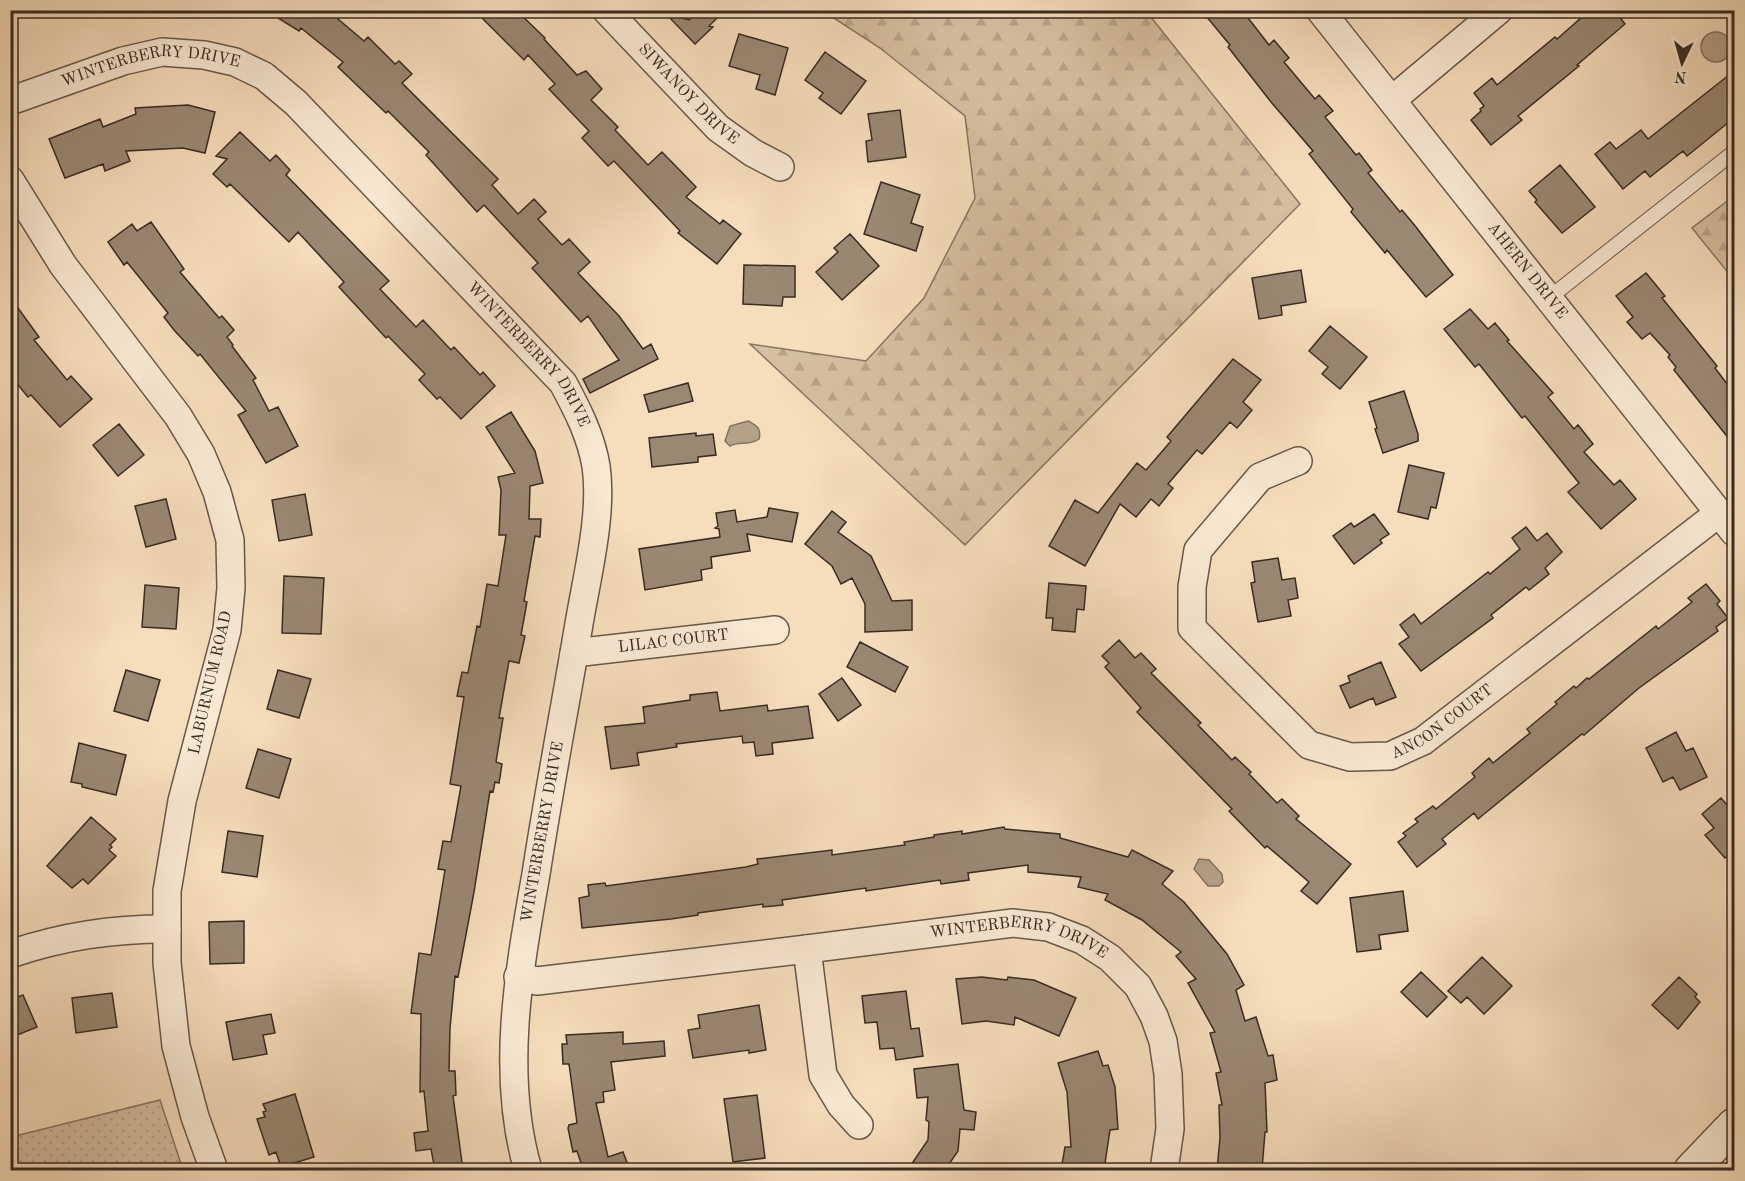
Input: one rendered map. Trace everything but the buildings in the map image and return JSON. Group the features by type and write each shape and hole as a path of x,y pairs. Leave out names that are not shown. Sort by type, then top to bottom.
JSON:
{"street":[{"name":"SIWANOY DRIVE","path":"606,10 718,128 753,153 780,167"},
{"name":"AHERN DRIVE","path":"1320,10 1727,523"},
{"path":"1392,100 1499,10"},
{"name":"WINTERBERRY DRIVE","path":"10,101 123,61 162,52 204,55 235,62 264,76 296,103 562,382 580,414 596,466 597,502 519,977 514,1039 516,1105 528,1170"},
{"name":"LABURNUM ROAD","path":"10,180 63,266 178,416 201,454 217,492 230,540 231,588 227,630 182,801 167,891 167,963 176,1046 195,1117 214,1170"},
{"name":"ANCON COURT","path":"1298,461 1260,477 1198,550 1192,587 1192,628 1309,745 1350,757 1390,756 1423,741 1727,523"},
{"name":"LILAC COURT","path":"574,653 775,630"},
{"name":"WINTERBERRY DRIVE","path":"519,977 537,981 807,950 1013,923 1048,927 1082,940 1110,958 1138,986 1154,1016 1163,1041 1168,1074 1170,1129 1164,1170"},
{"path":"10,954 46,942 84,934 127,929 167,929"},
{"path":"807,950 823,1075 841,1105 859,1125"},
{"path":"1691,1170 1734,1125"}],"lane":[{"path":"1549,298 1734,152"}],"green space":[{"path":"823,11 1146,11 1300,204 965,545 750,344 866,361 924,298 975,198 965,116 880,48"},
{"path":"1734,196 1734,280 1692,228"},
{"path":"160,1100 183,1170 11,1170 11,1137"}],"shaded area":[{"path":"1716,32 1722,33 1730,41 1730,53 1722,61 1716,62 1710,61 1702,53 1701,47 1702,41 1710,33"},
{"path":"748,421 759,429 759,439 730,446 725,441 730,426"},
{"path":"1199,859 1209,860 1222,874 1223,882 1219,886 1208,886 1194,869"}]}
